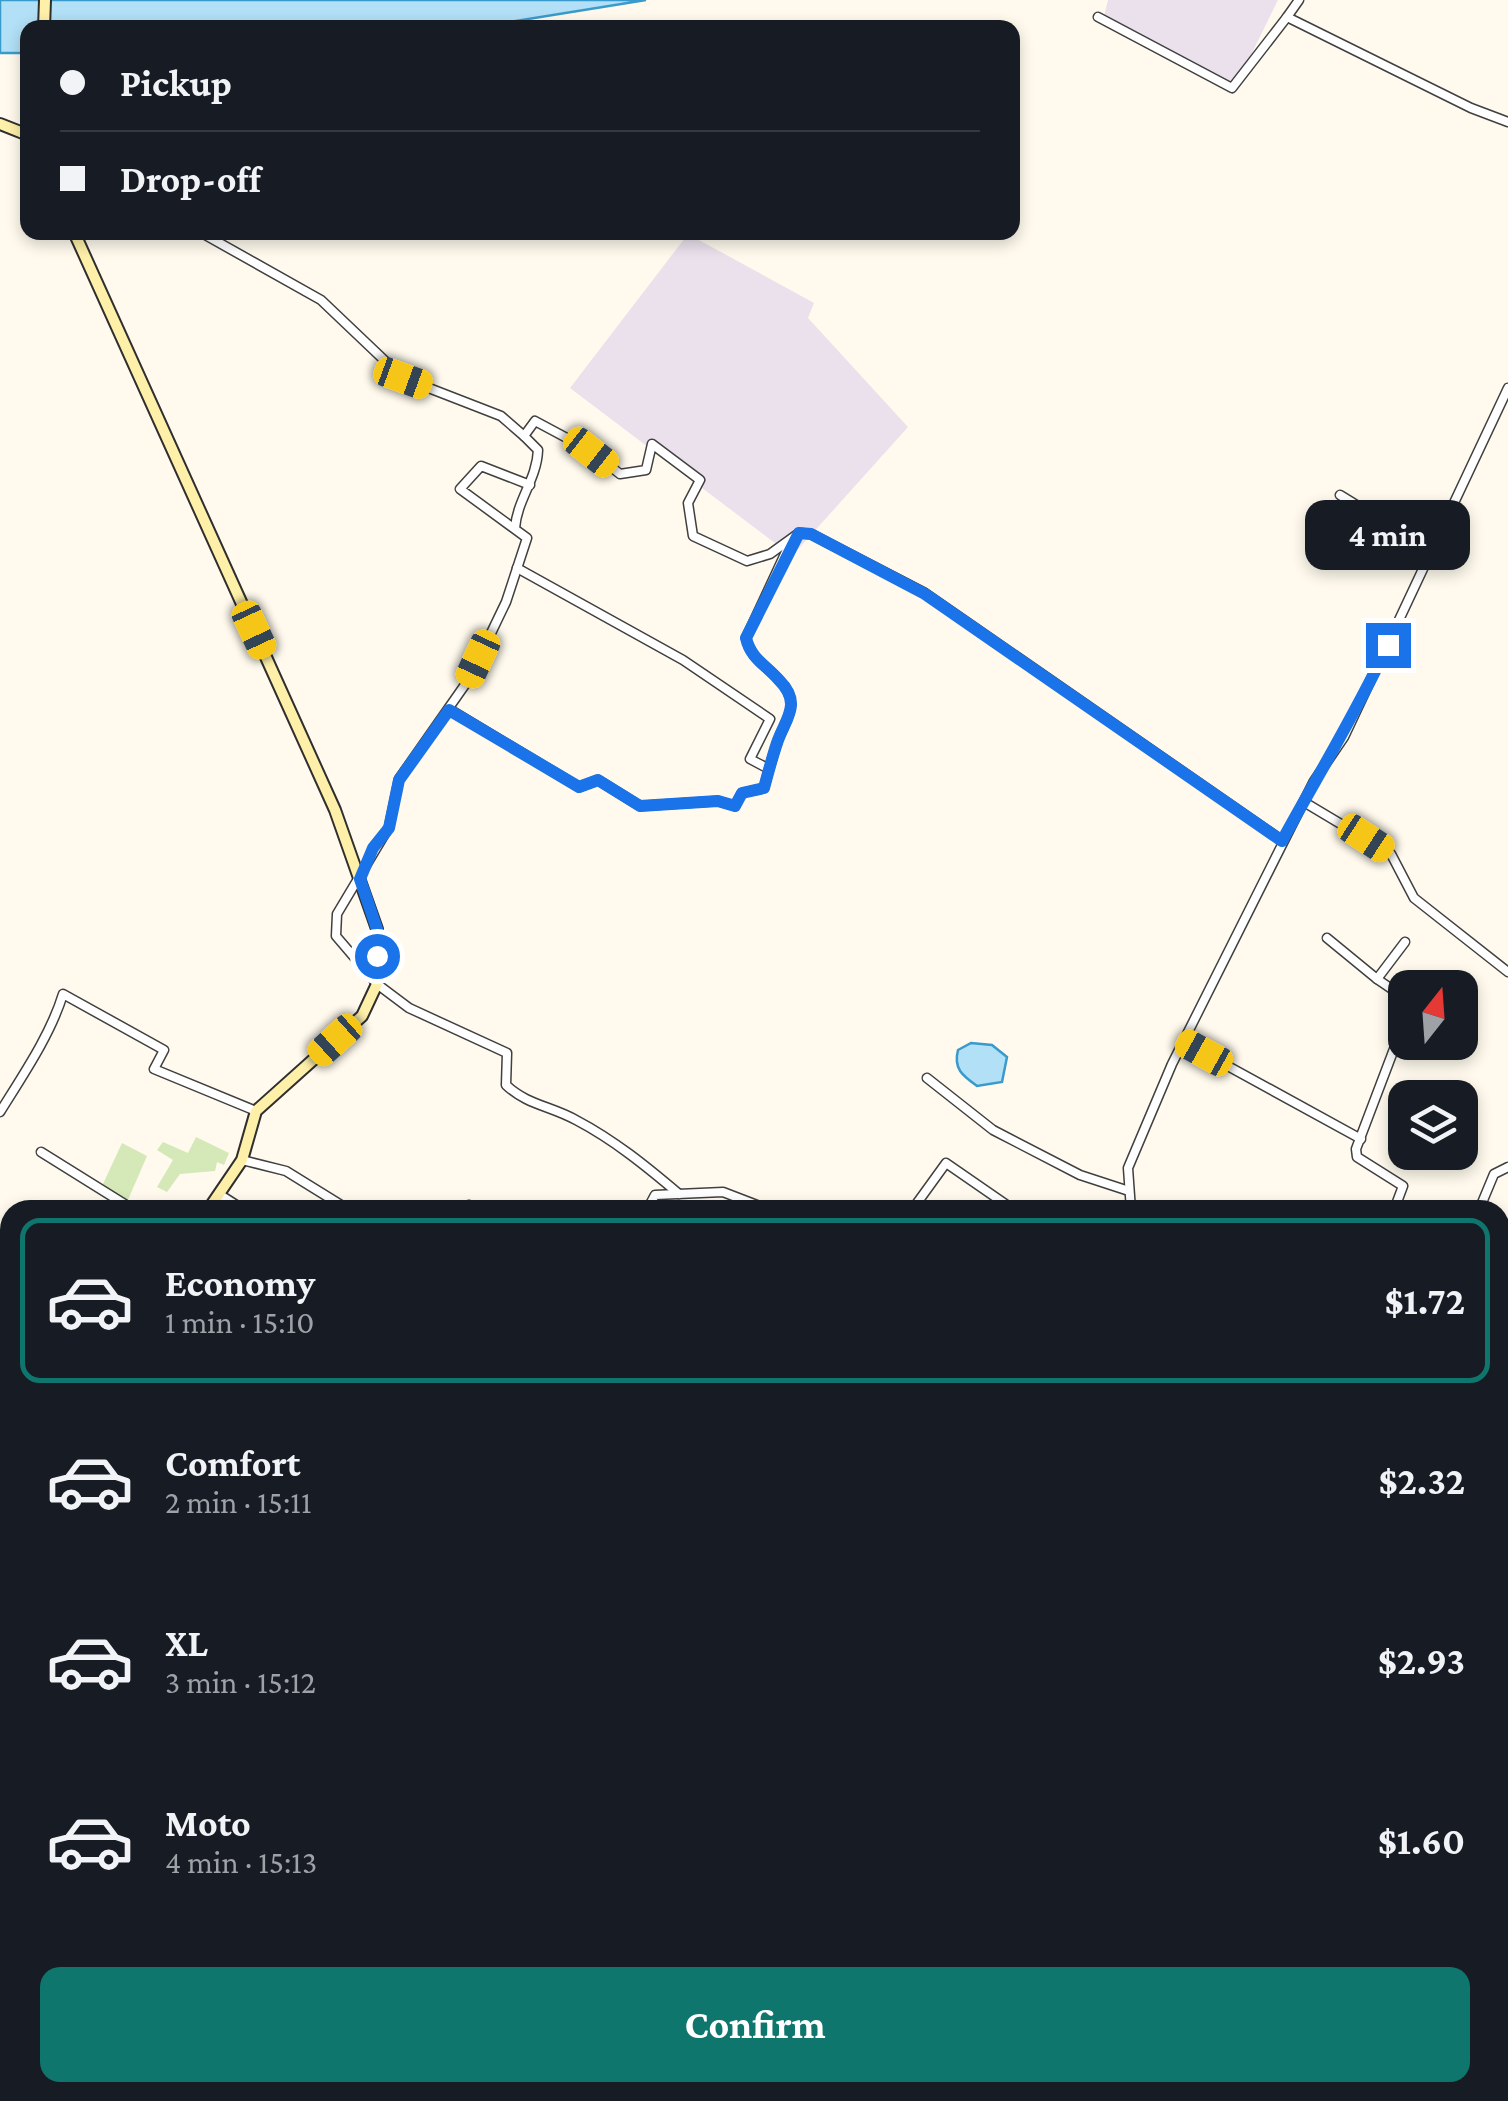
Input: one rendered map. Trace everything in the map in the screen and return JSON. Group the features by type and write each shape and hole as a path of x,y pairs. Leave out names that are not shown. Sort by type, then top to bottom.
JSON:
{"street":[{"path":"1098,18 1232,88 1300,0"},
{"path":"1287,16 1456,101 1508,122"},
{"path":"78,240 335,810 377,929 377,984 362,1016 256,1111 242,1160 215,1200"},
{"path":"214,240 320,300 403,378 485,408 524,436 538,450 537,470 516,512 515,528"},
{"path":"1129,1200 1128,1168 1184,1042 1282,841 1344,737 1508,388"},
{"path":"524,436 535,421 591,452 620,474 646,470 652,444 700,480 688,503 693,536 746,562 770,554 793,537 811,534 925,594 1282,841"},
{"path":"530,485 480,466 460,489 528,538 506,602 469,679 399,780 389,828 373,848 360,879 337,914 336,936 377,984 409,1008 507,1053 506,1085 522,1100 573,1118 629,1152 679,1194"},
{"path":"1340,495 1432,552"},
{"path":"449,710 579,787 598,780 640,806 718,801 735,806 742,793 764,788 778,737 792,719 791,700 782,682 750,654 746,638 793,537"},
{"path":"517,568 683,660 770,719 750,760 769,769"},
{"path":"1304,802 1391,854 1414,898 1508,972"},
{"path":"1327,938 1388,986"},
{"path":"1377,978 1405,942"},
{"path":"0,1112 32,1052 52,1031 63,994 164,1050 154,1069 256,1111"},
{"path":"1184,1042 1361,1138"},
{"path":"1390,1060 1358,1156 1403,1186 1398,1200"},
{"path":"927,1078 993,1130 1080,1175 1128,1191"},
{"path":"41,1152 118,1200"},
{"path":"242,1160 286,1171 333,1200"},
{"path":"919,1200 946,1163 1000,1200"},
{"path":"1483,1200 1494,1174 1508,1167"},
{"path":"652,1200 654,1196 723,1192 744,1200"},
{"path":"219,1194 228,1200"}],"shaded area":[{"path":"1108,0 1278,0 1241,75 1228,83 1104,16"},
{"path":"683,240 699,240 814,303 808,318 908,427 792,556 570,388"}],"green space":[{"path":"196,1137 229,1153 224,1165 217,1162 215,1171 180,1174 167,1192 157,1187 173,1160 157,1150 163,1142 188,1153"},
{"path":"122,1143 147,1156 128,1200 103,1184"}],"water":[{"path":"0,0 646,0 522,20 20,20 20,53 0,53"},
{"path":"971,1043 992,1045 1007,1057 1002,1082 977,1086 960,1071 958,1050"}],"route":[{"path":"377,956 377,929 360,879 373,848 389,828 399,780 449,710 579,787 598,780 640,806 718,801 735,806 742,793 764,788 778,737 792,719 791,700 782,682 750,654 746,638 793,537 799,533 811,534 925,594 1282,841 1314,780 1344,737 1388,645"}]}
